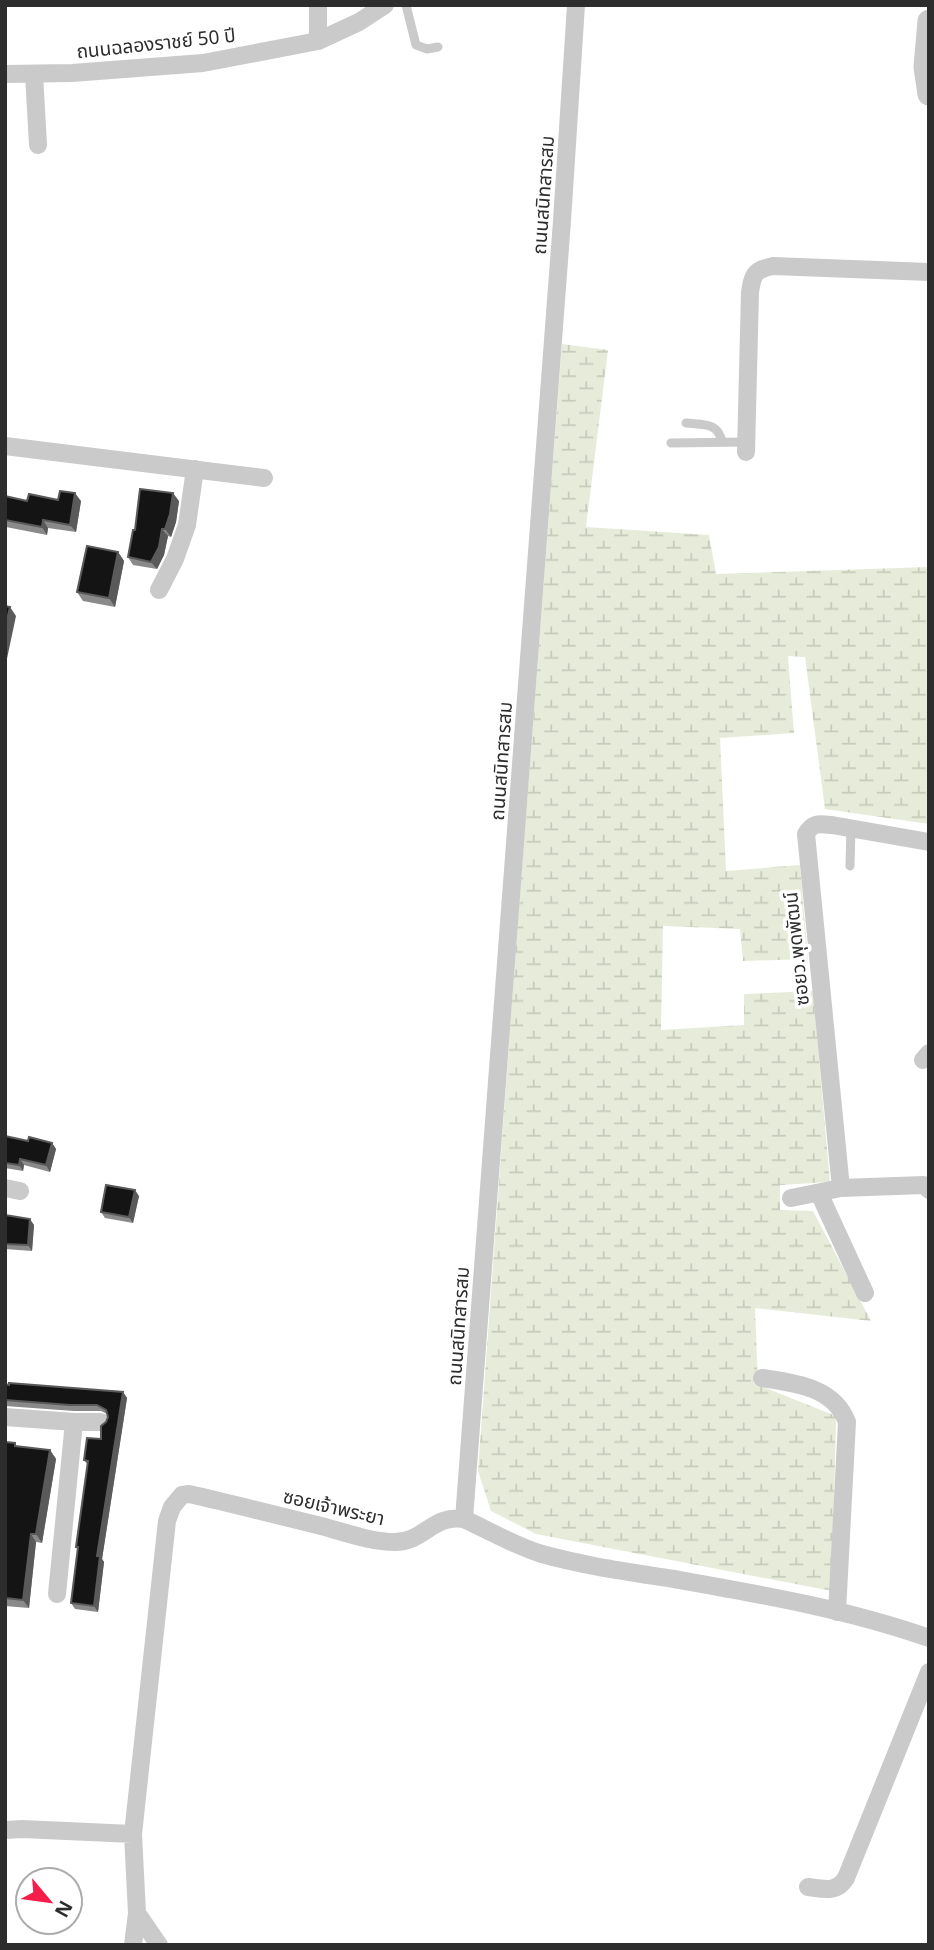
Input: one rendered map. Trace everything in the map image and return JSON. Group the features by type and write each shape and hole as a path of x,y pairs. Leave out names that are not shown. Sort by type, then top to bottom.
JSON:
{"street":[{"path":"317,41 318,5"},
{"name":"ถนนฉลองราชย์ 50 ปี","path":"5,74 72,73 204,63 317,41 359,22 385,5"},
{"name":"ถนนสนิทสารสม","path":"464,1519 576,5"},
{"path":"929,21 925,67 929,94"},
{"path":"34,74 38,145"},
{"path":"746,447 750,292 757,271 773,266 929,272"},
{"path":"5,446 264,478"},
{"path":"159,590 187,525 195,469"},
{"name":"ซอยว.พุดพัฒน์","path":"841,1188 806,834 810,827 818,824 929,842"},
{"path":"791,1198 841,1188 924,1185 929,1190"},
{"path":"819,1192 865,1293"},
{"path":"762,1378 794,1382 816,1390 833,1401 843,1412 847,1422 837,1612"},
{"path":"5,1417 101,1422"},
{"path":"57,1594 74,1422"},
{"name":"ซอยเจ้าพระยา","path":"133,1945 137,1913 133,1834 167,1521 176,1500 189,1494 391,1542 407,1541 441,1521 464,1519"},
{"path":"464,1519 541,1553 607,1568 755,1594 837,1612 929,1637"},
{"path":"808,1887 835,1889 842,1885 846,1878 929,1672"},
{"path":"5,1830 133,1834"},
{"path":"137,1913 159,1945"}],"lane":[{"path":"405,5 416,46 427,49 438,47"},
{"path":"686,423 715,427 720,432 722,442"},
{"path":"671,443 722,442 746,447"},
{"path":"850,866 851,828"}],"green space":[{"path":"562,344 608,350 586,527 709,535 716,574 929,567 929,824 825,809 805,657 788,656 794,733 720,738 726,871 800,865 808,959 743,961 740,929 663,926 661,1030 744,1025 744,994 813,991 830,1182 780,1185 780,1210 813,1211 871,1321 755,1308 758,1385 836,1416 832,1591 536,1534 491,1511 478,1471"}],"building":[{"path":"140,489 173,493 170,514 151,562 128,557 135,530"},
{"path":"60,491 75,493 70,525 43,520 42,527 5,520 5,496 27,501 29,494 58,500"},
{"path":"87,546 118,552 109,598 77,592"},
{"path":"5,606 10,607 5,629"},
{"path":"5,1136 28,1141 29,1137 52,1143 46,1165 20,1159 19,1165 5,1163"},
{"path":"106,1185 135,1190 129,1217 101,1212"},
{"path":"5,1215 30,1219 28,1245 5,1244"},
{"path":"5,1384 123,1392 97,1556 100,1556 94,1606 71,1603 88,1461 84,1460 87,1438 101,1439 101,1426 108,1417 106,1410 97,1405 5,1400"},
{"path":"5,1442 15,1443 15,1446 50,1450 36,1534 31,1534 23,1600 5,1598"}]}
